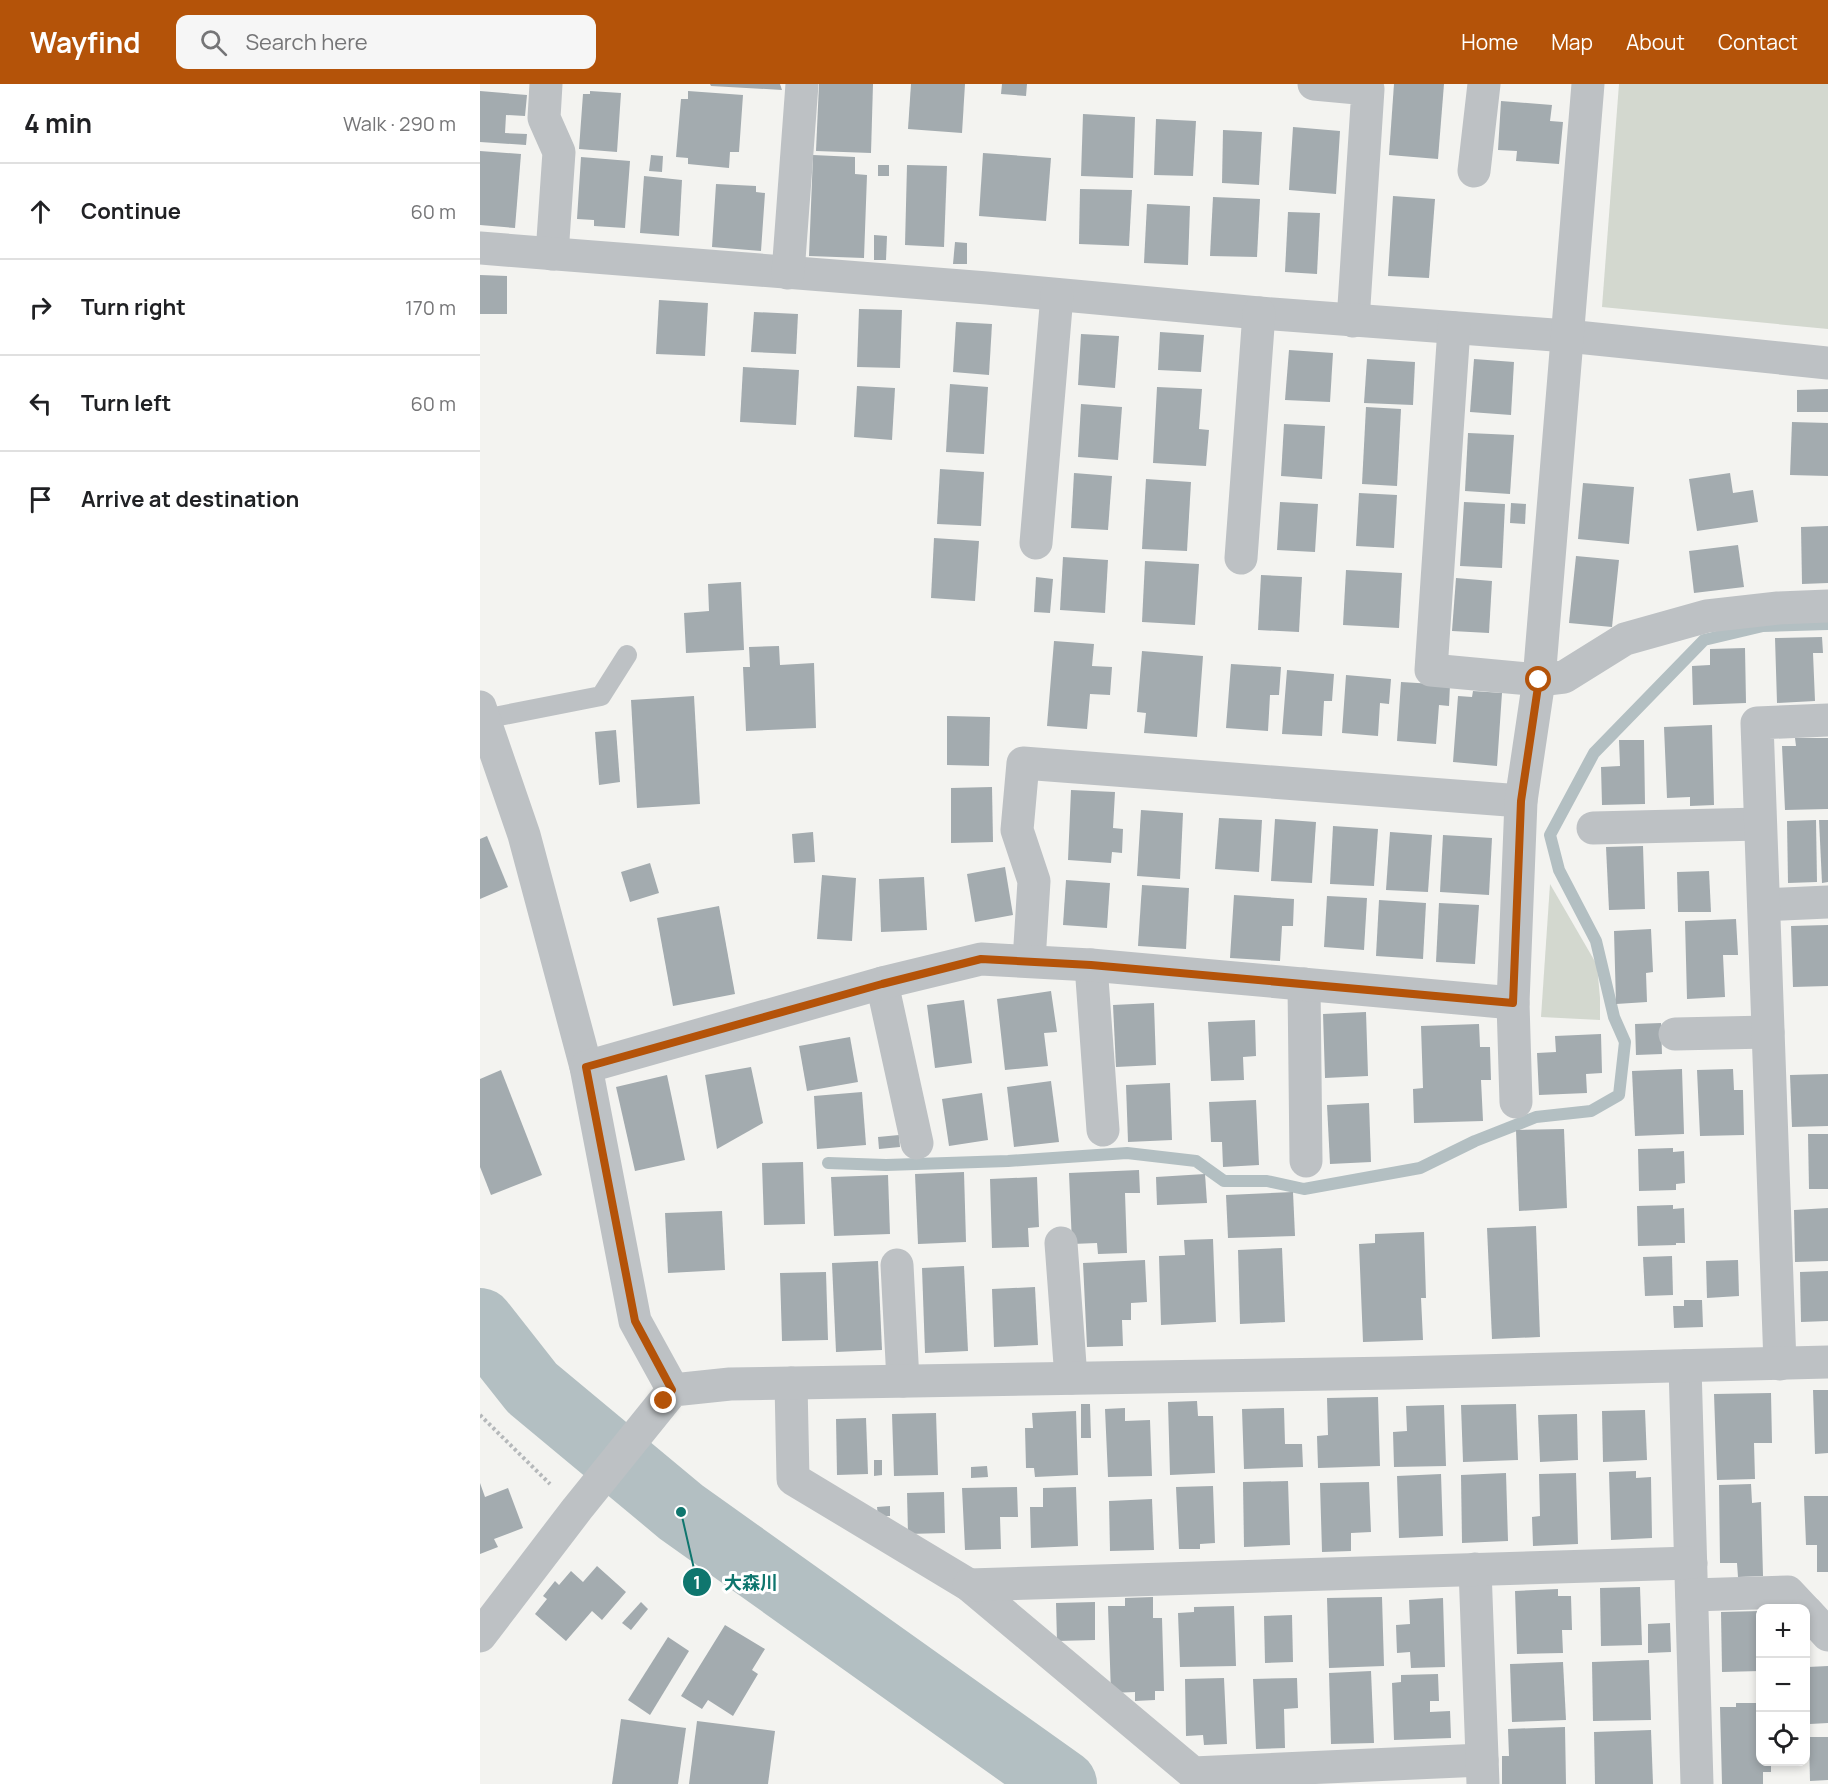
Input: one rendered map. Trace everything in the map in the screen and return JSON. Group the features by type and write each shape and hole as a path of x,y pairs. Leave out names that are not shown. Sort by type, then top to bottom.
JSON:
{"street":[{"path":"546,84 544,118 559,152 552,254"},
{"path":"788,273 802,84"},
{"path":"1314,84 1368,89 1353,321"},
{"path":"1474,171 1484,84"},
{"path":"1516,1102 1513,1003 1521,801 1539,680 1588,84"},
{"path":"480,249 1057,295 1259,314 1567,336 1828,363"},
{"path":"1036,543 1057,295"},
{"path":"1241,558 1259,314"},
{"path":"1454,328 1431,670 1539,680 1564,677 1625,639 1707,616 1778,608 1828,606"},
{"path":"482,713 524,834 586,1067 635,1321 668,1395"},
{"path":"1780,1364 1756,723 1828,720"},
{"path":"1029,962 1034,881 1017,830 1023,763 1521,801"},
{"path":"1593,828 1760,824"},
{"path":"1764,905 1828,902"},
{"path":"586,1067 882,984 981,959 1091,965 1513,1003"},
{"path":"1091,965 1103,1130"},
{"path":"882,984 917,1143"},
{"path":"1304,984 1306,1161"},
{"path":"1676,1034 1768,1032"},
{"path":"1061,1243 1071,1378"},
{"path":"897,1265 903,1381"},
{"path":"480,1636 668,1395 730,1384 1828,1362"},
{"path":"1685,1366 1697,1784"},
{"path":"790,1383 793,1479 969,1585 1193,1773 1482,1772 1474,1569"},
{"path":"969,1585 1474,1569 1691,1579 1788,1592 1799,1604"},
{"path":"1810,1616 1828,1635"}],"lane":[{"path":"482,713 601,696 627,654"}],"path":[{"path":"480,1415 583,1502"}],"shaded area":[{"path":"1619,84 1828,84 1828,329 1602,307"},
{"path":"1550,884 1597,965 1600,1020 1541,1017"}],"building":[{"path":"710,84 780,84 782,90 711,86"},
{"path":"819,84 873,84 871,153 816,151"},
{"path":"911,84 965,84 962,133 908,129"},
{"path":"1002,84 1027,84 1026,96 1001,94"},
{"path":"1394,84 1444,84 1438,159 1389,155"},
{"path":"480,91 527,95 525,116 506,115 505,133 527,134 526,145 480,142"},
{"path":"590,91 621,93 617,152 579,149 583,94 590,94"},
{"path":"688,91 743,95 739,152 730,152 729,168 688,164 688,158 676,157 681,99 688,99"},
{"path":"1501,101 1552,105 1550,121 1563,122 1559,164 1516,161 1517,151 1498,150"},
{"path":"1083,114 1135,117 1133,178 1081,176"},
{"path":"1156,119 1196,121 1193,176 1154,175"},
{"path":"1293,127 1340,131 1336,194 1289,190"},
{"path":"1223,130 1262,132 1259,185 1222,183"},
{"path":"480,151 521,154 515,228 480,225"},
{"path":"983,153 1051,158 1046,221 979,216"},
{"path":"651,155 663,156 662,172 649,171"},
{"path":"813,155 855,157 855,174 867,175 864,258 809,256"},
{"path":"581,157 630,161 625,228 594,226 594,220 577,219"},
{"path":"878,165 889,165 889,176 878,176"},
{"path":"907,165 947,166 944,247 905,245"},
{"path":"644,176 682,180 679,236 640,233"},
{"path":"716,184 756,186 756,192 765,193 761,251 712,247"},
{"path":"1080,189 1132,190 1129,246 1079,244"},
{"path":"1393,196 1435,199 1429,278 1388,276"},
{"path":"1213,197 1260,199 1257,257 1210,256"},
{"path":"1147,204 1190,206 1188,265 1144,263"},
{"path":"1288,212 1320,213 1317,274 1285,272"},
{"path":"874,235 887,236 886,260 874,260"},
{"path":"955,242 967,243 967,264 953,264"},
{"path":"480,275 507,276 507,314 480,314"},
{"path":"659,300 708,303 705,356 656,354"},
{"path":"859,309 902,310 900,368 857,367"},
{"path":"754,312 798,314 796,354 751,352"},
{"path":"956,322 992,324 989,375 953,372"},
{"path":"1160,332 1204,335 1201,372 1158,370"},
{"path":"1081,334 1119,336 1115,388 1078,385"},
{"path":"1289,350 1333,353 1330,402 1285,400"},
{"path":"1367,359 1415,362 1413,405 1364,403"},
{"path":"1474,359 1514,362 1511,415 1470,412"},
{"path":"743,367 799,370 796,425 740,422"},
{"path":"950,384 988,387 984,454 946,452"},
{"path":"857,386 895,388 892,440 854,437"},
{"path":"1157,387 1202,389 1199,429 1209,430 1206,466 1153,463"},
{"path":"1828,389 1828,412 1797,412 1797,390"},
{"path":"1081,404 1122,407 1118,460 1078,457"},
{"path":"1366,407 1401,409 1397,486 1362,484"},
{"path":"1792,422 1828,423 1828,476 1790,475"},
{"path":"1284,424 1325,426 1322,479 1281,476"},
{"path":"1468,433 1514,435 1510,494 1465,491"},
{"path":"940,469 984,472 981,526 937,524"},
{"path":"1074,473 1112,476 1108,530 1071,528"},
{"path":"1730,473 1733,493 1753,490 1758,522 1697,531 1689,479"},
{"path":"1146,479 1191,482 1187,551 1142,549"},
{"path":"1583,483 1634,487 1629,544 1578,539"},
{"path":"1359,493 1397,495 1394,548 1356,546"},
{"path":"1280,502 1318,504 1315,552 1277,550"},
{"path":"1464,502 1505,504 1502,568 1460,566"},
{"path":"1511,503 1526,504 1525,524 1510,523"},
{"path":"1828,526 1828,583 1802,584 1801,527"},
{"path":"934,538 979,541 975,601 931,598"},
{"path":"1738,545 1744,587 1694,593 1689,551"},
{"path":"1576,556 1619,560 1612,627 1569,623"},
{"path":"1063,557 1108,560 1105,613 1060,610"},
{"path":"1145,561 1199,564 1195,625 1142,622"},
{"path":"1346,570 1402,573 1399,628 1343,625"},
{"path":"1261,575 1302,577 1299,632 1258,630"},
{"path":"1036,577 1053,579 1050,613 1034,612"},
{"path":"1456,578 1492,581 1489,633 1452,631"},
{"path":"741,582 744,650 686,653 684,613 709,611 708,584"},
{"path":"1822,637 1823,653 1813,653 1815,701 1777,703 1775,638"},
{"path":"1054,641 1094,644 1092,666 1112,667 1110,695 1090,694 1087,729 1047,726"},
{"path":"779,646 780,665 814,663 816,728 746,731 743,667 750,667 749,647"},
{"path":"1745,648 1746,703 1693,705 1692,666 1710,665 1710,649"},
{"path":"1142,651 1203,656 1197,737 1144,733 1146,713 1137,712"},
{"path":"1231,664 1281,667 1279,695 1270,695 1268,731 1226,728"},
{"path":"1287,670 1334,674 1332,701 1324,701 1322,736 1282,734"},
{"path":"1346,675 1391,679 1389,704 1380,703 1378,736 1342,733"},
{"path":"1401,682 1450,685 1449,706 1439,705 1436,744 1397,741"},
{"path":"1473,691 1502,693 1497,766 1453,762 1458,696 1472,697"},
{"path":"694,696 700,804 637,808 631,700"},
{"path":"947,716 990,717 989,766 947,765"},
{"path":"1712,725 1714,805 1690,806 1690,797 1667,798 1664,727"},
{"path":"616,730 620,782 599,785 595,732"},
{"path":"1795,738 1828,738 1828,809 1785,810 1782,746 1796,746"},
{"path":"1619,740 1644,740 1645,804 1602,805 1601,767 1620,766"},
{"path":"992,787 993,842 951,843 951,788"},
{"path":"1071,790 1115,792 1113,828 1123,829 1122,853 1112,852 1111,863 1068,860"},
{"path":"1141,810 1183,813 1180,879 1137,876"},
{"path":"1219,818 1262,820 1259,872 1215,869"},
{"path":"1275,819 1316,822 1312,883 1271,881"},
{"path":"1816,820 1817,882 1788,883 1787,821"},
{"path":"1819,820 1828,820 1828,882 1822,883"},
{"path":"1333,826 1378,829 1374,886 1330,884"},
{"path":"813,832 815,862 794,863 792,834"},
{"path":"1390,832 1432,835 1428,892 1386,890"},
{"path":"1443,835 1492,838 1489,895 1440,892"},
{"path":"487,836 508,887 480,899 480,839"},
{"path":"1643,846 1645,909 1609,910 1606,847"},
{"path":"650,863 659,893 630,902 621,872"},
{"path":"1005,867 1013,915 975,922 967,874"},
{"path":"1709,871 1711,912 1678,912 1677,872"},
{"path":"822,875 856,878 852,941 817,939"},
{"path":"924,877 927,930 881,932 879,879"},
{"path":"1066,880 1110,883 1107,928 1063,925"},
{"path":"1142,885 1189,888 1186,949 1138,946"},
{"path":"1234,895 1294,899 1293,926 1282,926 1280,961 1230,958"},
{"path":"1327,896 1367,898 1364,950 1324,947"},
{"path":"1379,900 1426,903 1423,959 1376,956"},
{"path":"1439,903 1479,905 1475,964 1436,962"},
{"path":"719,906 735,994 673,1006 657,918"},
{"path":"1736,919 1738,955 1723,955 1725,997 1687,999 1685,921"},
{"path":"1828,925 1828,986 1793,987 1791,926"},
{"path":"1651,929 1653,972 1646,973 1647,1002 1616,1004 1614,931"},
{"path":"1051,991 1057,1032 1044,1033 1048,1066 1005,1070 997,999"},
{"path":"964,1000 972,1063 935,1068 927,1005"},
{"path":"1154,1003 1156,1065 1116,1067 1113,1005"},
{"path":"1366,1012 1368,1076 1325,1078 1323,1014"},
{"path":"1255,1020 1256,1056 1243,1057 1244,1080 1211,1081 1208,1022"},
{"path":"1661,1023 1662,1054 1636,1055 1635,1024"},
{"path":"1479,1024 1480,1047 1490,1047 1491,1080 1481,1080 1483,1121 1414,1123 1413,1089 1423,1088 1421,1026"},
{"path":"1601,1034 1602,1073 1586,1074 1587,1093 1539,1095 1537,1053 1556,1052 1555,1036"},
{"path":"850,1037 858,1082 807,1091 799,1046"},
{"path":"751,1067 763,1123 717,1149 705,1075"},
{"path":"1682,1069 1684,1134 1635,1136 1632,1071"},
{"path":"1733,1069 1734,1090 1743,1090 1744,1135 1700,1136 1697,1070"},
{"path":"501,1070 542,1175 491,1195 480,1167 480,1079"},
{"path":"1828,1074 1828,1126 1792,1127 1790,1075"},
{"path":"667,1075 685,1160 635,1171 616,1087"},
{"path":"1051,1081 1059,1142 1014,1147 1007,1087"},
{"path":"1170,1083 1172,1140 1128,1142 1126,1085"},
{"path":"862,1092 866,1145 817,1149 814,1096"},
{"path":"982,1093 988,1140 949,1146 942,1099"},
{"path":"1256,1100 1259,1165 1223,1167 1222,1142 1211,1142 1209,1102"},
{"path":"1369,1103 1371,1162 1330,1164 1327,1105"},
{"path":"1564,1129 1567,1208 1519,1211 1516,1130"},
{"path":"1808,1134 1828,1134 1828,1189 1809,1189"},
{"path":"899,1135 900,1147 879,1149 878,1137"},
{"path":"1673,1148 1673,1152 1684,1151 1685,1183 1676,1184 1676,1190 1639,1191 1638,1149"},
{"path":"803,1162 805,1224 764,1225 762,1163"},
{"path":"1139,1170 1140,1193 1125,1193 1127,1253 1098,1254 1097,1243 1072,1244 1069,1173"},
{"path":"964,1172 966,1242 918,1244 915,1174"},
{"path":"1205,1174 1207,1203 1157,1205 1156,1177"},
{"path":"888,1175 890,1234 834,1236 831,1177"},
{"path":"1037,1177 1039,1227 1028,1228 1029,1247 992,1248 990,1179"},
{"path":"1293,1192 1295,1236 1228,1238 1226,1195"},
{"path":"1673,1205 1673,1209 1684,1208 1685,1243 1638,1246 1637,1206"},
{"path":"1828,1208 1828,1261 1795,1262 1794,1210"},
{"path":"722,1211 725,1270 668,1273 665,1213"},
{"path":"1536,1226 1540,1337 1492,1339 1487,1228"},
{"path":"1424,1232 1426,1298 1421,1298 1423,1340 1363,1342 1359,1244 1375,1243 1375,1234"},
{"path":"1213,1239 1216,1322 1161,1325 1159,1256 1185,1255 1184,1240"},
{"path":"1282,1248 1285,1322 1240,1324 1238,1250"},
{"path":"1672,1256 1673,1295 1645,1296 1643,1257"},
{"path":"1145,1260 1147,1302 1131,1303 1131,1320 1122,1320 1123,1346 1087,1347 1083,1263"},
{"path":"1738,1260 1739,1296 1707,1298 1706,1261"},
{"path":"878,1261 882,1350 836,1352 832,1263"},
{"path":"964,1266 968,1351 925,1353 922,1268"},
{"path":"1828,1271 1828,1321 1801,1322 1800,1272"},
{"path":"826,1272 828,1340 782,1341 780,1273"},
{"path":"1035,1287 1038,1345 994,1347 992,1289"},
{"path":"1684,1300 1702,1300 1703,1327 1674,1328 1673,1306 1684,1306"},
{"path":"1813,1390 1828,1390 1828,1453 1815,1454"},
{"path":"1771,1393 1772,1443 1754,1443 1755,1479 1717,1480 1714,1394"},
{"path":"1378,1397 1380,1466 1318,1468 1317,1436 1328,1435 1327,1398"},
{"path":"1197,1401 1198,1416 1213,1416 1215,1473 1170,1475 1168,1402"},
{"path":"1081,1404 1090,1404 1091,1438 1081,1438"},
{"path":"1516,1404 1518,1460 1463,1462 1461,1405"},
{"path":"1444,1405 1446,1466 1394,1467 1393,1432 1407,1431 1406,1406"},
{"path":"1125,1408 1125,1421 1150,1420 1152,1476 1108,1477 1105,1409"},
{"path":"1284,1408 1285,1444 1302,1444 1303,1467 1244,1469 1242,1409"},
{"path":"1645,1410 1647,1460 1603,1462 1602,1411"},
{"path":"1076,1411 1078,1475 1035,1477 1034,1468 1026,1468 1025,1428 1033,1428 1032,1413"},
{"path":"936,1413 938,1475 894,1476 892,1414"},
{"path":"1577,1414 1578,1460 1540,1462 1538,1415"},
{"path":"866,1418 868,1474 837,1475 836,1419"},
{"path":"874,1460 882,1460 882,1475 874,1476"},
{"path":"987,1466 988,1477 971,1478 971,1467"},
{"path":"1636,1471 1636,1478 1651,1477 1652,1538 1611,1540 1609,1472"},
{"path":"1506,1473 1508,1541 1462,1543 1461,1475"},
{"path":"1576,1473 1578,1544 1533,1546 1532,1517 1540,1516 1539,1474"},
{"path":"1441,1474 1443,1536 1399,1538 1397,1476"},
{"path":"1288,1481 1290,1545 1244,1547 1243,1482"},
{"path":"1369,1482 1371,1532 1351,1533 1351,1551 1322,1552 1320,1483"},
{"path":"480,1483 485,1497 508,1488 523,1528 494,1539 498,1547 480,1554"},
{"path":"1751,1484 1752,1503 1761,1502 1763,1576 1738,1577 1737,1563 1720,1563 1719,1485"},
{"path":"1213,1486 1215,1543 1200,1544 1200,1549 1179,1549 1176,1487"},
{"path":"1017,1487 1018,1517 1000,1517 1001,1549 965,1550 962,1488"},
{"path":"1076,1487 1078,1546 1031,1548 1030,1507 1043,1507 1043,1488"},
{"path":"944,1492 945,1533 908,1534 907,1493"},
{"path":"1804,1496 1828,1496 1828,1572 1817,1572 1817,1545 1806,1545"},
{"path":"1152,1499 1154,1550 1110,1551 1109,1501"},
{"path":"890,1506 890,1516 878,1516 877,1507"},
{"path":"597,1566 626,1592 602,1620 592,1611 566,1641 535,1614 547,1599 543,1596 555,1581 559,1585 571,1571 583,1582"},
{"path":"1640,1587 1642,1645 1601,1646 1600,1588"},
{"path":"1558,1589 1558,1596 1571,1596 1572,1630 1562,1630 1563,1653 1517,1654 1515,1591"},
{"path":"1153,1597 1153,1618 1162,1618 1164,1691 1155,1691 1155,1700 1135,1701 1135,1692 1111,1693 1108,1606 1125,1606 1125,1598"},
{"path":"1382,1597 1384,1666 1329,1668 1327,1598"},
{"path":"1443,1598 1445,1667 1411,1668 1410,1652 1397,1653 1396,1625 1410,1624 1409,1600"},
{"path":"641,1602 648,1609 631,1630 622,1623"},
{"path":"1095,1602 1095,1640 1057,1641 1056,1603"},
{"path":"1234,1606 1236,1666 1180,1667 1178,1613 1194,1612 1194,1607"},
{"path":"1756,1611 1756,1671 1722,1672 1721,1612"},
{"path":"1292,1615 1293,1662 1265,1663 1264,1616"},
{"path":"1670,1623 1671,1652 1648,1653 1648,1624"},
{"path":"725,1625 765,1649 752,1670 758,1674 733,1716 708,1700 702,1709 681,1696"},
{"path":"668,1637 689,1651 650,1715 628,1700"},
{"path":"1649,1660 1651,1720 1593,1721 1592,1662"},
{"path":"1563,1662 1566,1720 1512,1722 1510,1664"},
{"path":"1828,1666 1828,1723 1810,1724 1810,1667"},
{"path":"1371,1671 1374,1743 1331,1744 1329,1673"},
{"path":"1438,1674 1439,1701 1430,1701 1430,1712 1450,1711 1451,1738 1394,1740 1392,1683 1401,1682 1401,1675"},
{"path":"1224,1678 1227,1744 1204,1745 1203,1735 1186,1736 1185,1679"},
{"path":"1297,1678 1298,1708 1284,1709 1285,1748 1256,1749 1253,1679"},
{"path":"1736,1703 1756,1703 1756,1766 1771,1766 1771,1772 1763,1772 1763,1784 1722,1784 1720,1707 1736,1707"},
{"path":"621,1719 686,1728 678,1784 612,1784"},
{"path":"697,1721 775,1731 768,1784 689,1784"},
{"path":"1565,1727 1566,1784 1502,1784 1502,1756 1509,1756 1508,1729"},
{"path":"1651,1730 1653,1784 1595,1784 1594,1732"},
{"path":"1810,1737 1828,1737 1828,1780 1810,1781"}],"waterway":[{"path":"828,1163 886,1165 1008,1161 1127,1153 1196,1161 1224,1181 1267,1181 1304,1189 1420,1168 1475,1141 1536,1117 1591,1111 1619,1095 1625,1042 1614,1017 1596,941 1559,870 1550,835 1594,753 1704,640 1763,626 1828,624"},
{"path":"480,1322 532,1388 681,1512 1063,1784"}],"place":[{"name":"大森川","path":"681,1512"}],"route":[{"path":"664,1401 672,1390 635,1321 586,1067 882,984 981,959 1091,965 1513,1003 1521,801 1539,680"}]}
